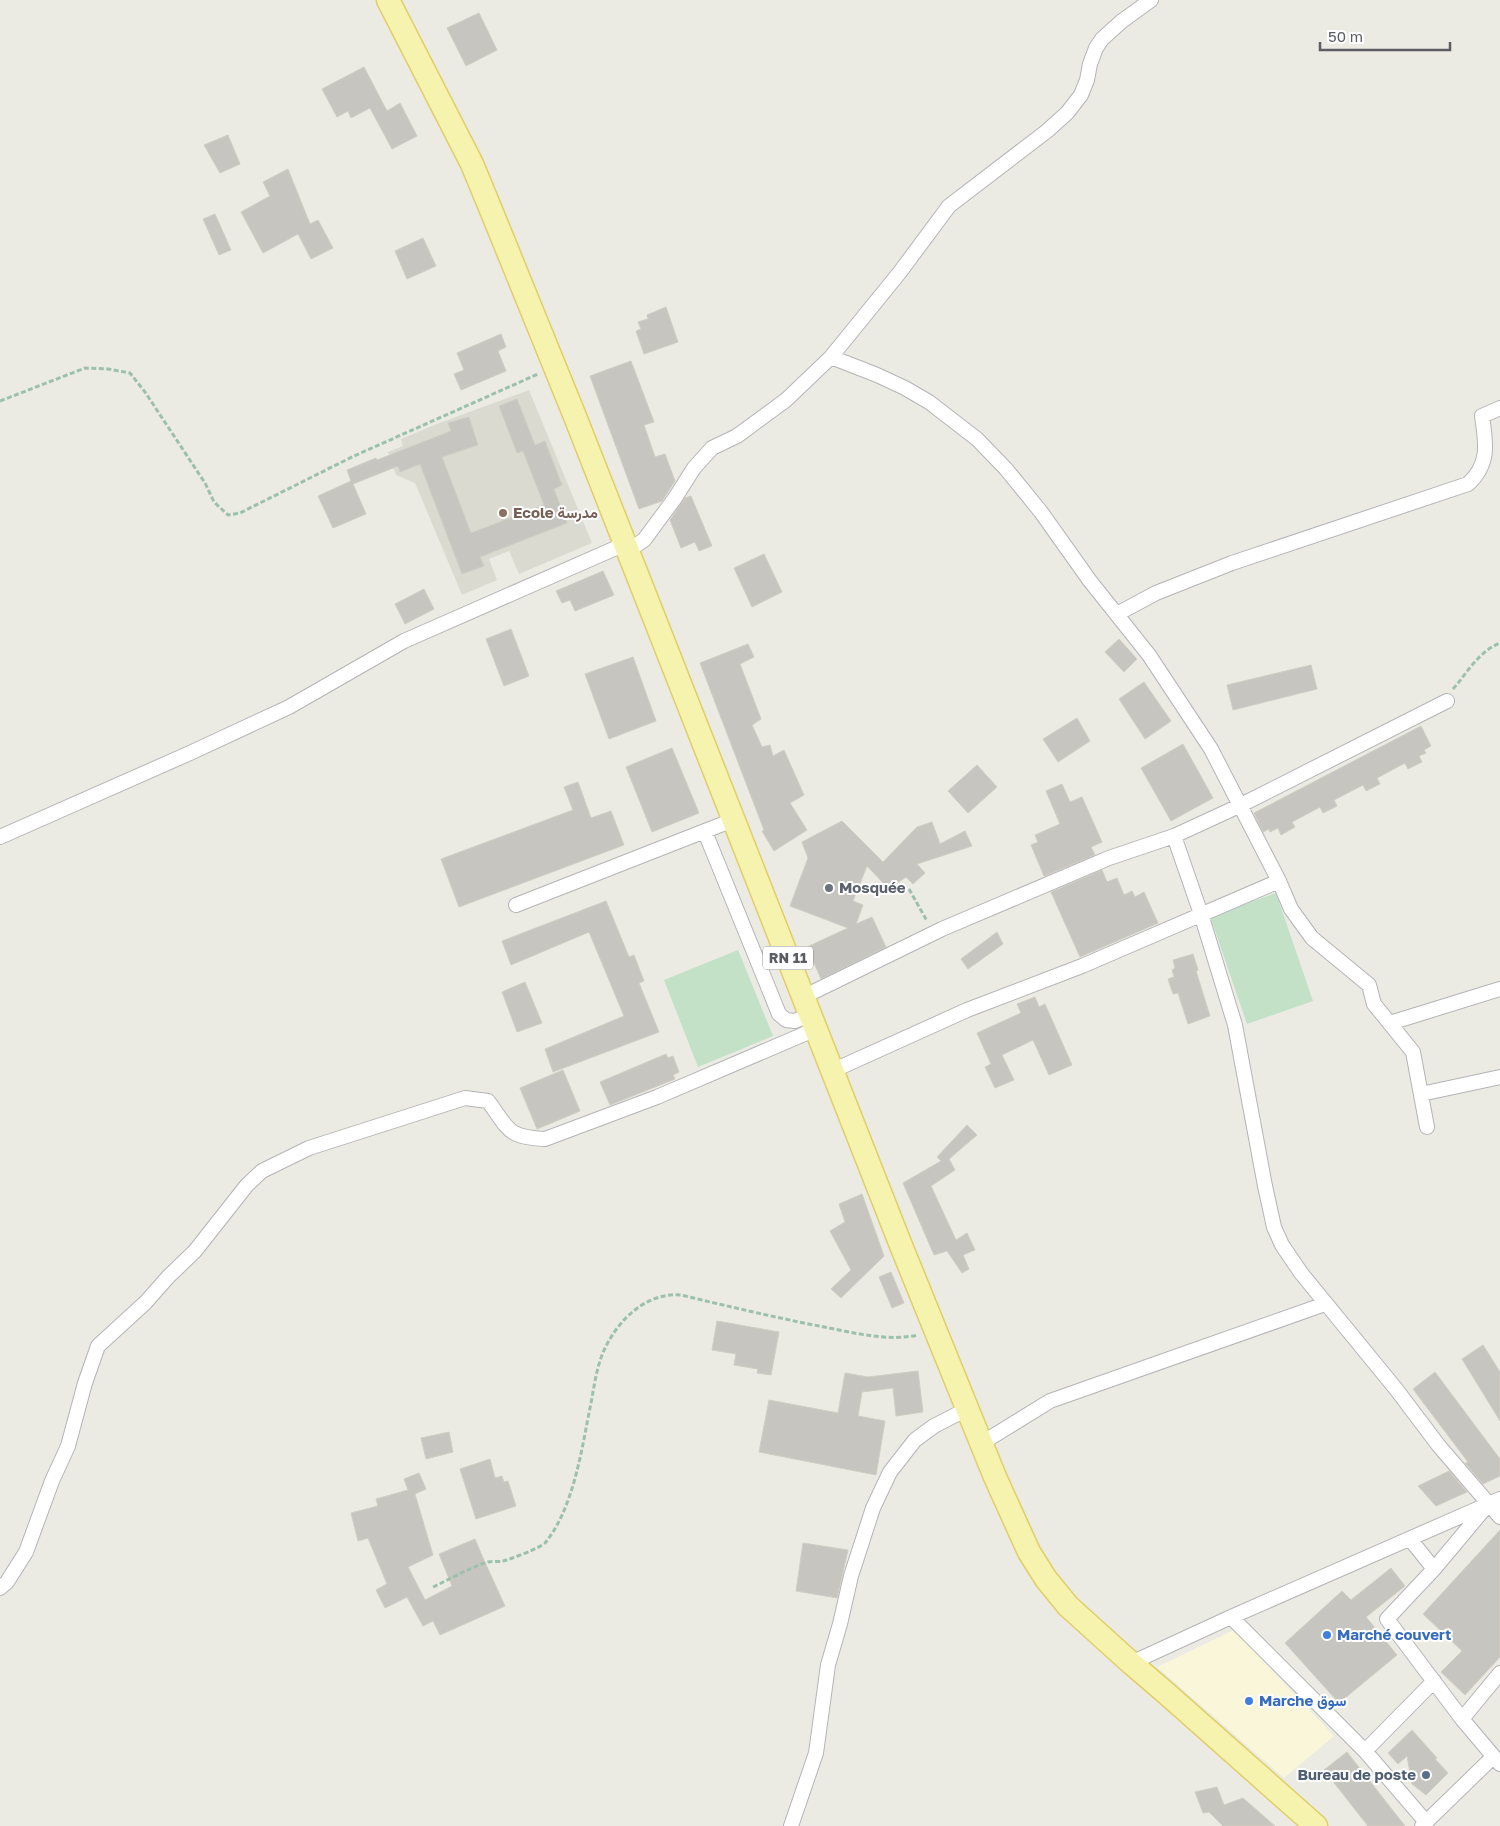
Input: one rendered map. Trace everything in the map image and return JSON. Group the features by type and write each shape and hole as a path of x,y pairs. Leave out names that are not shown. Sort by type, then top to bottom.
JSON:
{"main road":[{"name":"RN 11","path":"388,0 472,164 555,367 967,1409 1013,1520 1029,1552 1068,1606 1316,1826"}],"street":[{"path":"0,837 289,707 404,641 644,540 694,468 712,448 737,436 786,400 831,357 900,272 949,206 1047,131 1067,113 1081,95 1093,56 1102,39 1122,21 1151,0"},
{"path":"831,357 905,388 946,414 977,438 1006,469 1041,512 1090,581 1149,655 1211,749 1279,881 1291,909 1312,938 1369,985 1374,1004 1413,1052 1427,1127"},
{"path":"1117,614 1156,593 1232,563 1468,484 1476,477 1485,455 1482,416 1500,408"},
{"path":"0,1588 7,1582 26,1552 52,1481 68,1446 85,1383 98,1346 146,1302 195,1251 247,1185 262,1171 309,1148 466,1098 488,1101 504,1125 514,1134 528,1138 545,1138 657,1097 810,1014 934,933 1109,858 1174,836 1239,806 1447,701"},
{"path":"516,905 734,820"},
{"path":"705,832 779,1014 786,1020 795,1021 810,1014"},
{"path":"1174,836 1201,914 1235,1025 1254,1132 1274,1227 1282,1244 1325,1304 1396,1389 1439,1446 1494,1502 1500,1518"},
{"path":"832,1071 967,1010 1082,966 1279,881"},
{"path":"1390,1024 1500,989"},
{"path":"1421,1094 1500,1077"},
{"path":"982,1442 1050,1401 1325,1304"},
{"path":"791,1826 816,1753 828,1665 851,1576 873,1508 890,1472 915,1440 934,1426 967,1409"},
{"path":"1131,1663 1231,1617 1494,1502"},
{"path":"1231,1617 1365,1751 1424,1824 1497,1761 1462,1719 1386,1619 1494,1502"},
{"path":"1410,1539 1434,1569"},
{"path":"1462,1719 1500,1673"},
{"path":"1365,1751 1434,1681"}],"path":[{"path":"0,401 84,368 108,369 130,373 145,392 205,483 214,502 228,515 240,513 354,456 555,367"},
{"path":"1447,701 1451,692 1479,656 1492,646 1500,643"},
{"path":"908,889 934,933"},
{"path":"433,1587 488,1562 503,1561 543,1545 558,1524 577,1468 596,1372 602,1354 622,1323 644,1303 667,1294 680,1295 774,1317 850,1332 888,1337 912,1336 936,1330"}],"shaded area":[{"name":"Ecole مدرسة","path":"529,390 592,543 519,574 509,551 489,559 497,580 462,595 415,483 396,475 388,452 403,446 401,439"},
{"name":"Marche سوق","path":"1234,1630 1334,1736 1284,1778 1157,1667"}],"green space":[{"path":"1276,893 1313,1001 1247,1024 1210,916"},
{"path":"738,950 773,1036 698,1067 664,980"}],"building":[{"path":"479,13 497,50 466,66 447,28"},
{"path":"364,67 387,111 400,103 417,136 392,149 370,108 351,118 348,111 337,117 322,89"},
{"path":"228,135 240,164 220,173 204,145"},
{"path":"288,169 310,224 318,220 333,248 311,259 298,234 263,253 241,212 270,196 263,182"},
{"path":"215,214 231,250 219,255 203,219"},
{"path":"423,238 436,266 407,279 395,251"},
{"path":"666,307 678,342 644,354 636,331 641,329 638,322 648,319 647,315"},
{"path":"501,334 506,347 498,351 506,371 461,390 454,374 464,370 457,353"},
{"path":"631,361 654,422 644,425 655,457 665,454 675,481 662,501 639,509 590,376"},
{"path":"517,399 535,445 545,441 562,485 554,489 567,523 480,557 484,566 462,574 420,464 400,472 398,466 353,484 366,514 333,528 318,496 351,481 347,470 451,431 448,423 469,417 478,445 442,457 471,533 544,505 523,451 517,453 499,406"},
{"path":"691,496 712,546 699,551 695,542 681,548 670,520 685,498"},
{"path":"764,554 782,592 752,607 734,568"},
{"path":"603,571 614,595 575,611 570,600 562,603 556,591"},
{"path":"424,589 434,609 405,624 395,604"},
{"path":"511,629 529,676 504,686 486,639"},
{"path":"1119,639 1137,659 1124,672 1105,652"},
{"path":"748,644 754,657 740,664 761,719 752,725 762,747 770,745 773,756 784,750 804,795 790,803 807,830 774,851 762,831 764,830 700,663"},
{"path":"633,657 656,721 609,739 585,674"},
{"path":"1311,665 1317,689 1233,710 1227,685"},
{"path":"1144,682 1171,721 1145,739 1119,699"},
{"path":"1077,718 1090,741 1058,762 1043,739"},
{"path":"1421,726 1431,746 1424,750 1426,753 1419,756 1422,762 1408,769 1405,763 1377,778 1380,784 1366,791 1363,785 1334,800 1337,806 1323,813 1320,807 1292,822 1295,827 1281,835 1278,828 1270,832 1269,829 1263,832 1254,813"},
{"path":"1183,744 1213,798 1171,821 1141,768"},
{"path":"672,748 699,813 652,832 626,767"},
{"path":"977,765 997,787 968,813 948,791"},
{"path":"578,782 591,818 611,811 624,845 459,907 441,859 573,810 564,787"},
{"path":"1062,784 1070,802 1082,797 1102,842 1091,847 1095,855 1044,876 1031,845 1038,842 1035,835 1060,824 1046,791"},
{"path":"842,821 883,862 917,827 932,822 940,844 965,831 972,846 917,864 925,873 913,884 906,877 889,889 867,866 853,901 863,905 856,924 872,917 886,947 821,979 807,947 848,928 790,906 808,858 802,842"},
{"path":"1102,870 1107,882 1117,878 1124,895 1132,891 1135,897 1144,892 1158,923 1080,957 1051,892"},
{"path":"606,901 629,957 634,955 644,981 639,983 659,1032 553,1072 545,1049 624,1016 589,932 511,965 502,941"},
{"path":"997,932 1003,944 968,969 961,959"},
{"path":"1193,954 1198,970 1196,971 1210,1016 1188,1024 1178,993 1173,994 1168,979 1174,977 1172,970 1175,968 1173,960"},
{"path":"525,982 542,1023 517,1032 502,992"},
{"path":"1035,997 1039,1007 1045,1004 1072,1065 1049,1075 1033,1040 1002,1055 1014,1080 995,1088 985,1067 991,1064 977,1033 1021,1013 1017,1004"},
{"path":"666,1054 668,1058 673,1056 679,1072 673,1075 675,1079 610,1105 600,1082"},
{"path":"563,1070 580,1111 537,1129 520,1088"},
{"path":"967,1125 977,1135 949,1159 955,1170 931,1186 956,1240 967,1233 975,1250 963,1255 969,1269 962,1273 947,1251 934,1255 903,1183 941,1161 937,1157"},
{"path":"862,1194 884,1256 841,1298 831,1289 851,1270 830,1231 845,1222 839,1204"},
{"path":"891,1272 904,1303 892,1308 879,1277"},
{"path":"717,1321 779,1332 771,1375 757,1373 758,1369 734,1365 736,1354 712,1350"},
{"path":"1483,1345 1500,1372 1500,1421 1462,1359"},
{"path":"918,1371 923,1412 896,1416 893,1388 862,1392 858,1416 885,1421 876,1475 759,1452 769,1400 838,1413 845,1373 868,1377"},
{"path":"1435,1372 1500,1459 1500,1476 1483,1484 1465,1463 1468,1462 1413,1389"},
{"path":"449,1432 453,1452 426,1459 421,1438"},
{"path":"490,1459 495,1478 502,1476 504,1482 508,1481 516,1506 476,1519 460,1469"},
{"path":"1449,1471 1467,1492 1436,1506 1418,1486"},
{"path":"419,1473 426,1489 415,1494 433,1555 408,1567 425,1600 452,1586 439,1554 475,1539 505,1606 440,1635 433,1621 423,1626 407,1597 385,1608 376,1590 387,1584 368,1538 358,1541 351,1513 378,1506 376,1499 408,1490 404,1479"},
{"path":"1500,1530 1500,1657 1465,1695 1441,1672 1462,1651 1423,1614"},
{"path":"803,1543 848,1550 837,1598 796,1591"},
{"path":"1391,1568 1405,1586 1366,1617 1397,1655 1339,1703 1285,1643 1342,1591 1351,1600"},
{"path":"1412,1730 1448,1773 1426,1795 1412,1784 1407,1756 1398,1764 1388,1753"},
{"path":"1347,1752 1405,1826 1368,1826 1324,1770"},
{"path":"1217,1787 1224,1805 1243,1798 1275,1826 1223,1826 1209,1812 1203,1813 1195,1792"}],"place":[{"name":"Ecole مدرسة","path":"503,513"},
{"name":"Mosquée","path":"829,888"},
{"name":"Marché couvert","path":"1327,1635"},
{"name":"Marche سوق","path":"1249,1701"},
{"name":"Bureau de poste","path":"1426,1775"}]}
